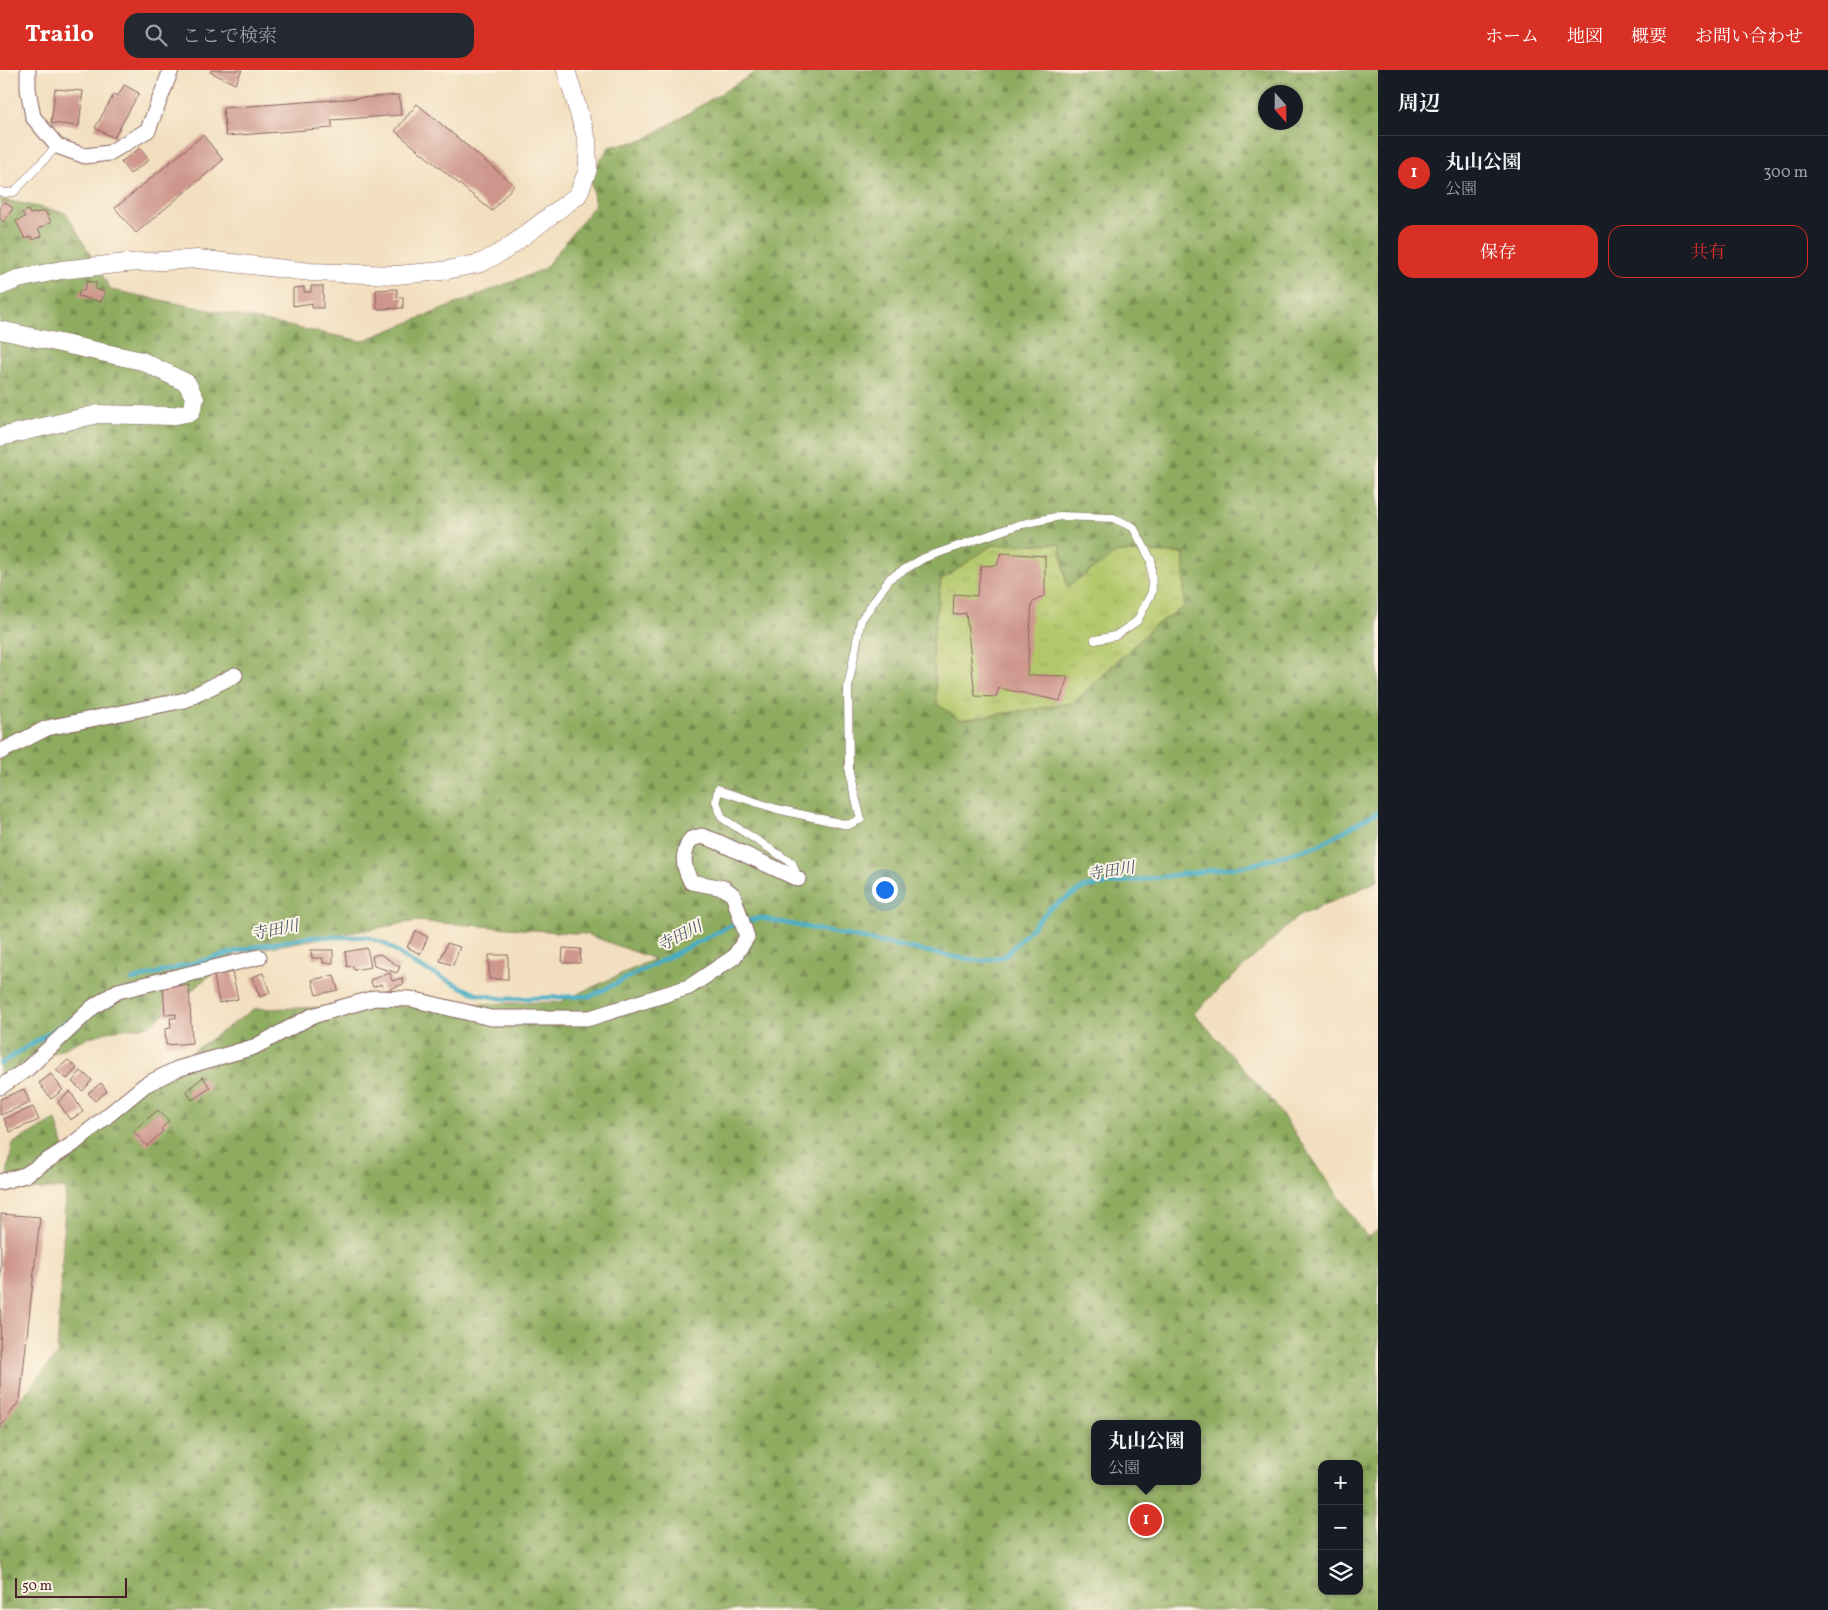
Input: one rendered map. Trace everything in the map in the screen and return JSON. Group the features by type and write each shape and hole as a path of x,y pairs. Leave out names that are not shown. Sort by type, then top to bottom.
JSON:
{"street":[{"path":"28,70 28,89 33,118 56,146 85,156 109,153 148,130 171,70"},
{"path":"0,286 18,279 61,270 180,260 198,260 311,272 396,275 442,271 481,262 505,250 578,195 588,169 587,140 566,70"},
{"path":"0,330 142,361 187,383 196,398 191,412 170,416 98,414 0,437"},
{"path":"0,752 48,728 185,700 235,675"},
{"path":"0,1182 25,1175 73,1144 145,1085 177,1069 254,1047 312,1016 375,998 411,999 491,1018 590,1018 689,987 734,957 747,937 733,895 724,888 691,882 683,862 684,849 691,839 702,836 716,841 798,879"},
{"path":"0,1087 27,1069 93,1007 118,991 259,957"}],"lane":[{"path":"0,191 4,193 14,192 56,146"},
{"path":"798,879 792,863 722,818 716,801 718,790 777,809 848,825 862,819 849,774 848,687 861,620 890,578 924,558 1018,526 1060,516 1113,518 1133,528 1146,552 1150,560 1152,592 1137,621 1115,636 1095,640"}],"green space":[{"path":"759,70 1378,70 1378,881 1297,917 1194,1013 1273,1102 1367,1237 1378,1230 1378,1610 0,1610 0,1424 57,1355 66,1188 4,1191 13,1143 56,1120 65,1152 145,1085 254,1009 560,1002 654,959 586,934 416,921 237,953 149,1026 115,1030 86,1038 0,1078 0,199 66,213 111,290 362,341 544,269 595,205 590,176 609,147 644,140","holes":["1060,544 1067,587 1118,552 1184,553 1184,607 1154,626 1074,703 960,720 937,704 932,646 941,580 992,545"]},
{"path":"1060,544 1067,586 1118,552 1184,553 1184,607 1154,626 1073,703 960,720 937,704 932,646 941,580 992,545"}],"building":[{"path":"211,70 242,70 235,84 210,72"},
{"path":"124,85 139,93 114,138 95,128 114,94 118,96"},
{"path":"55,89 83,91 79,126 51,123"},
{"path":"399,95 401,115 332,120 332,128 226,136 223,108"},
{"path":"417,104 514,185 492,211 395,131"},
{"path":"203,135 223,160 136,233 115,208"},
{"path":"140,148 149,160 130,174 121,162"},
{"path":"4,202 13,208 4,222 0,219 0,208"},
{"path":"28,210 30,214 45,211 51,222 38,229 42,236 33,240 31,236 25,239 16,221 25,217 22,213"},
{"path":"87,281 97,283 95,289 105,292 101,302 78,296 80,290 84,291"},
{"path":"311,286 323,286 323,308 312,308 312,303 293,306 293,288 304,287 304,292 311,292"},
{"path":"397,289 397,297 403,297 403,308 377,309 376,290"},
{"path":"1001,553 1045,556 1045,595 1032,603 1027,675 1068,676 1060,701 999,688 996,697 975,696 966,613 953,615 954,594 977,596 981,566 997,565"},
{"path":"416,931 428,937 420,954 407,947"},
{"path":"447,943 460,947 453,965 440,961"},
{"path":"367,948 371,967 354,970 353,966 347,967 345,952"},
{"path":"563,948 581,949 580,963 562,963"},
{"path":"311,950 333,950 333,963 323,963 323,958 312,958"},
{"path":"380,954 400,967 397,973 374,966 372,956"},
{"path":"489,955 508,955 508,979 489,979"},
{"path":"232,972 238,999 219,1003 214,976"},
{"path":"263,973 270,993 260,997 252,977"},
{"path":"390,973 392,981 402,978 404,984 384,991 381,984 373,987 370,980"},
{"path":"334,975 338,990 316,995 312,980"},
{"path":"189,985 192,1043 166,1045 165,1029 171,1028 170,1018 176,1018 176,1014 165,1015 163,986"},
{"path":"68,1060 77,1068 67,1079 56,1070"},
{"path":"81,1071 92,1080 83,1091 72,1082"},
{"path":"51,1074 63,1090 51,1099 39,1083"},
{"path":"203,1077 210,1088 192,1100 186,1091"},
{"path":"101,1083 107,1091 95,1101 88,1093"},
{"path":"24,1089 30,1103 0,1115 0,1099"},
{"path":"70,1091 83,1112 70,1120 58,1102"},
{"path":"33,1107 39,1120 10,1132 4,1119"},
{"path":"158,1110 169,1121 161,1129 163,1131 147,1146 133,1131"},
{"path":"1,1214 40,1217 20,1400 0,1428"}],"waterway":[{"name":"寺田川","path":"132,980 253,947 309,937 367,937 386,944 414,964 476,994 505,999 591,996 732,925 760,918 982,961 1005,956 1050,908 1085,887 1251,865 1319,845 1378,812"},
{"name":"寺田川","path":"0,1064 71,1019"}],"place":[{"name":"丸山公園","path":"1146,1520"}]}
